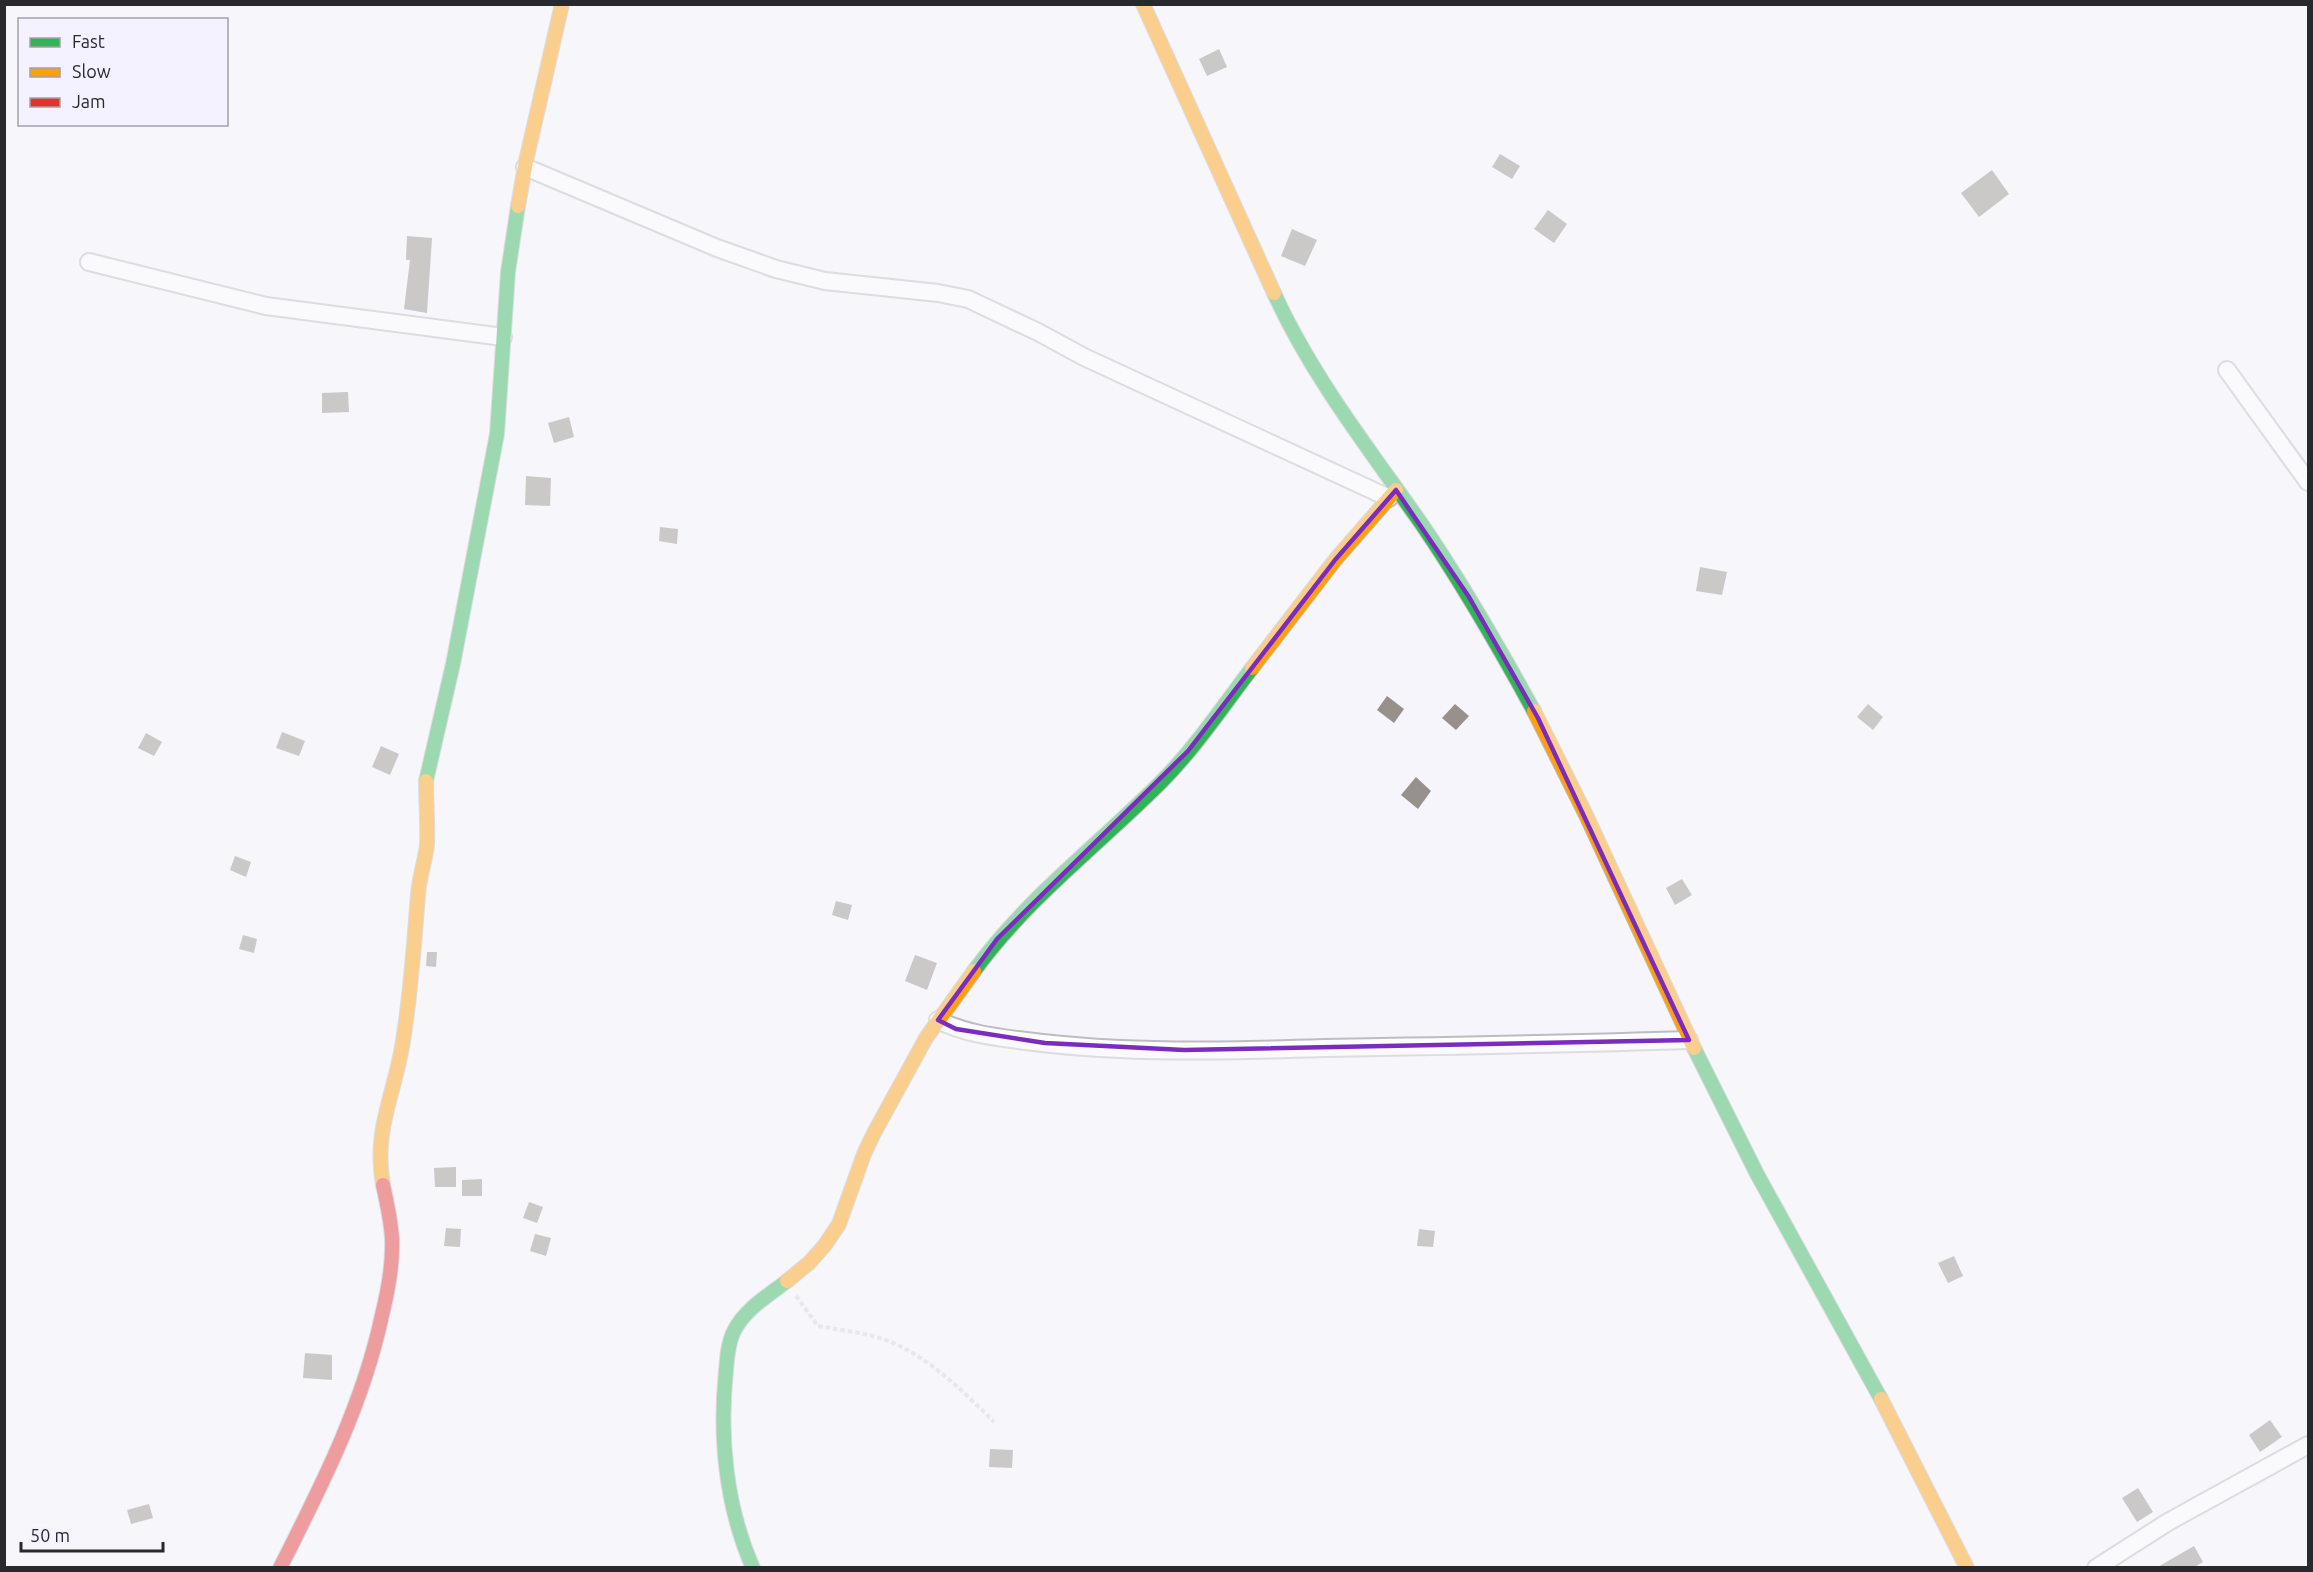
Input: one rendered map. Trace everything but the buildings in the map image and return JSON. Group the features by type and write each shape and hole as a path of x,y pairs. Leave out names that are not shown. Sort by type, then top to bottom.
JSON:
{"street":[{"path":"280,1568 339,1446 370,1359 388,1291 392,1228 380,1162 381,1132 403,1046 418,891 424,870 427,843 426,781 453,664 491,472 497,434 508,273 525,167 562,4"},
{"path":"1143,4 1283,313 1305,353 1393,494 1443,555 1538,718 1589,821 1689,1040 1765,1190 1870,1380 1967,1568"},
{"path":"525,167 717,248 776,269 825,281 938,293 968,299 1084,357 1393,494"},
{"path":"89,262 266,306 503,337"},
{"path":"2227,370 2308,482"},
{"path":"753,1568 744,1548 728,1487 723,1396 734,1331 747,1313 808,1263 825,1245 839,1224 874,1133 938,1020 997,939 1052,882 1161,782 1188,751 1335,560 1393,494"},
{"path":"938,1020 956,1029 985,1035 1045,1043 1121,1049 1232,1050 1689,1040"},
{"path":"2096,1568 2168,1522 2308,1445"}],"path":[{"path":"785,1281 818,1326 876,1337 919,1357 958,1386 994,1422"}],"highlighted area":[{"path":"1396,490 1469,597 1538,718 1689,1040 1184,1050 1045,1043 956,1029 938,1020 997,939 1188,751 1335,560"}],"traffic: fast":[{"path":"426,781 453,664 497,434 508,272 518,206"},
{"path":"1274,293 1323,382 1451,569 1534,711"},
{"path":"974,971 1040,896 1137,806 1173,769 1252,668"},
{"path":"1694,1048 1757,1174 1881,1399"},
{"path":"753,1568 736,1521 727,1471 723,1421 727,1356 732,1336 744,1316 787,1281"}],"traffic: slow":[{"path":"518,206 562,4"},
{"path":"1143,4 1274,293"},
{"path":"1252,668 1335,560 1396,490"},
{"path":"1534,711 1586,815 1694,1048"},
{"path":"383,1185 381,1165 383,1129 403,1041 419,889 427,845 426,781"},
{"path":"787,1281 809,1263 839,1224 874,1133 926,1038 974,971"},
{"path":"1881,1399 1967,1568"}],"traffic: jam":[{"path":"280,1568 339,1445 374,1348 392,1258 391,1226 383,1185"}]}
